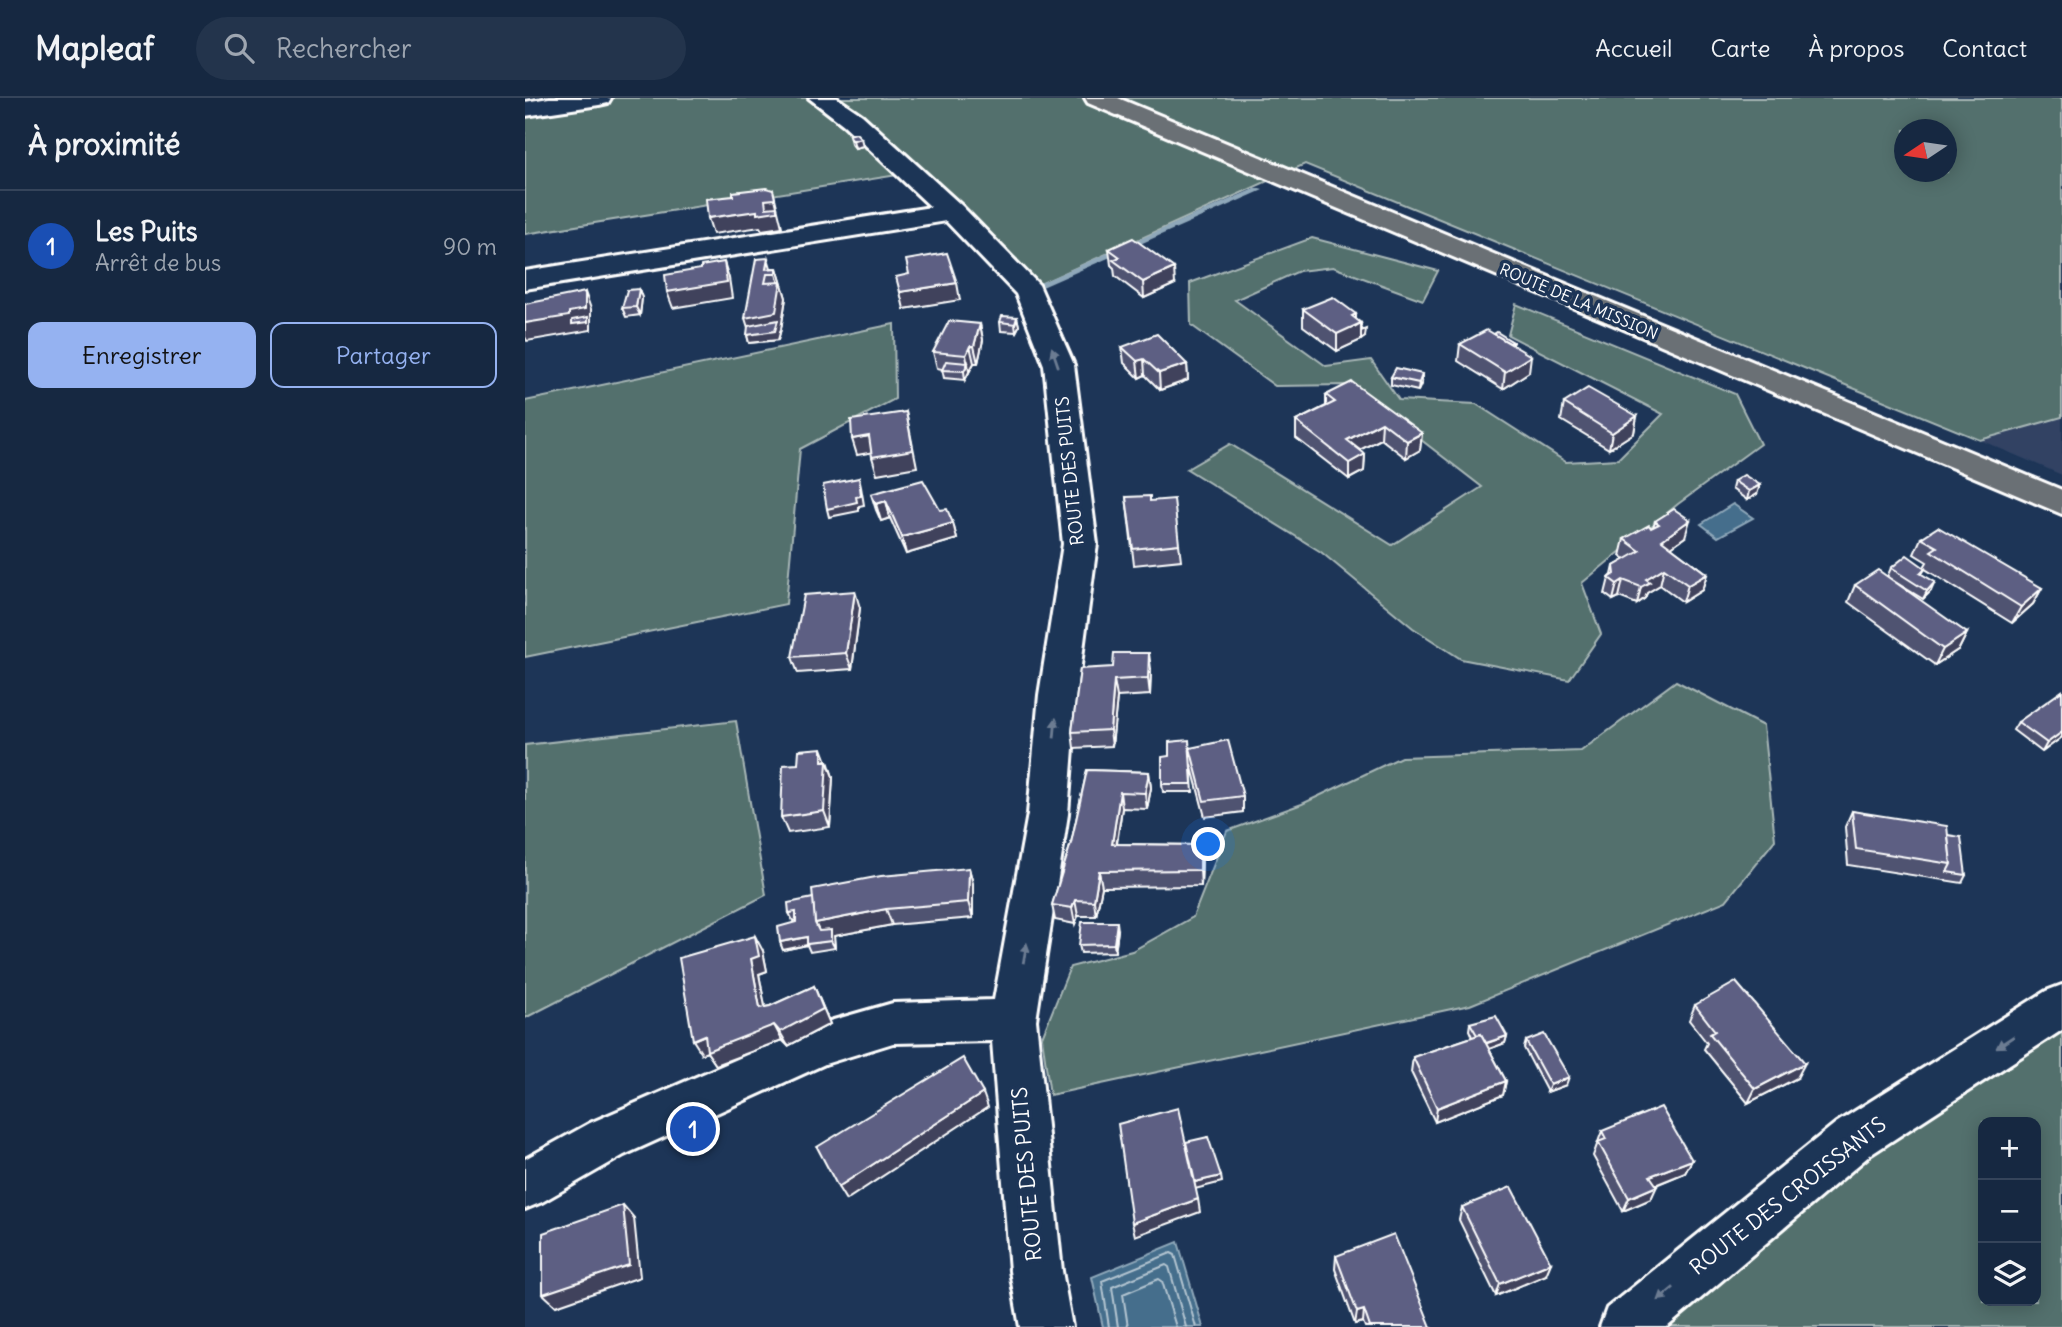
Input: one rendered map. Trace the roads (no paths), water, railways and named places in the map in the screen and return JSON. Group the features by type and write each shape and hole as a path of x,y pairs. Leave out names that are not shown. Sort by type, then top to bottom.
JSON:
{"main road":[{"name":"ROUTE DE LA MISSION","path":"1097,98 2062,503"}],"street":[{"path":"527,105 599,98"},
{"name":"ROUTE DES PUITS","path":"821,98 853,121 952,212 1029,291 1059,365 1080,544 1058,695 1048,814 1013,1020 1035,1271 1046,1327"},
{"path":"525,281 952,212"},
{"name":"ROUTE DES CROISSANTS","path":"1626,1327 1853,1139 2062,1005"},
{"path":"525,1185 607,1139 816,1046 893,1023 1013,1020"}],"water":[{"path":"1733,504 1753,518 1718,537 1701,524"},
{"path":"1178,1242 1203,1327 1103,1327 1092,1277"}],"waterway":[{"path":"1037,286 1259,190"}],"place":[{"name":"Les Puits","path":"693,1129"}]}
